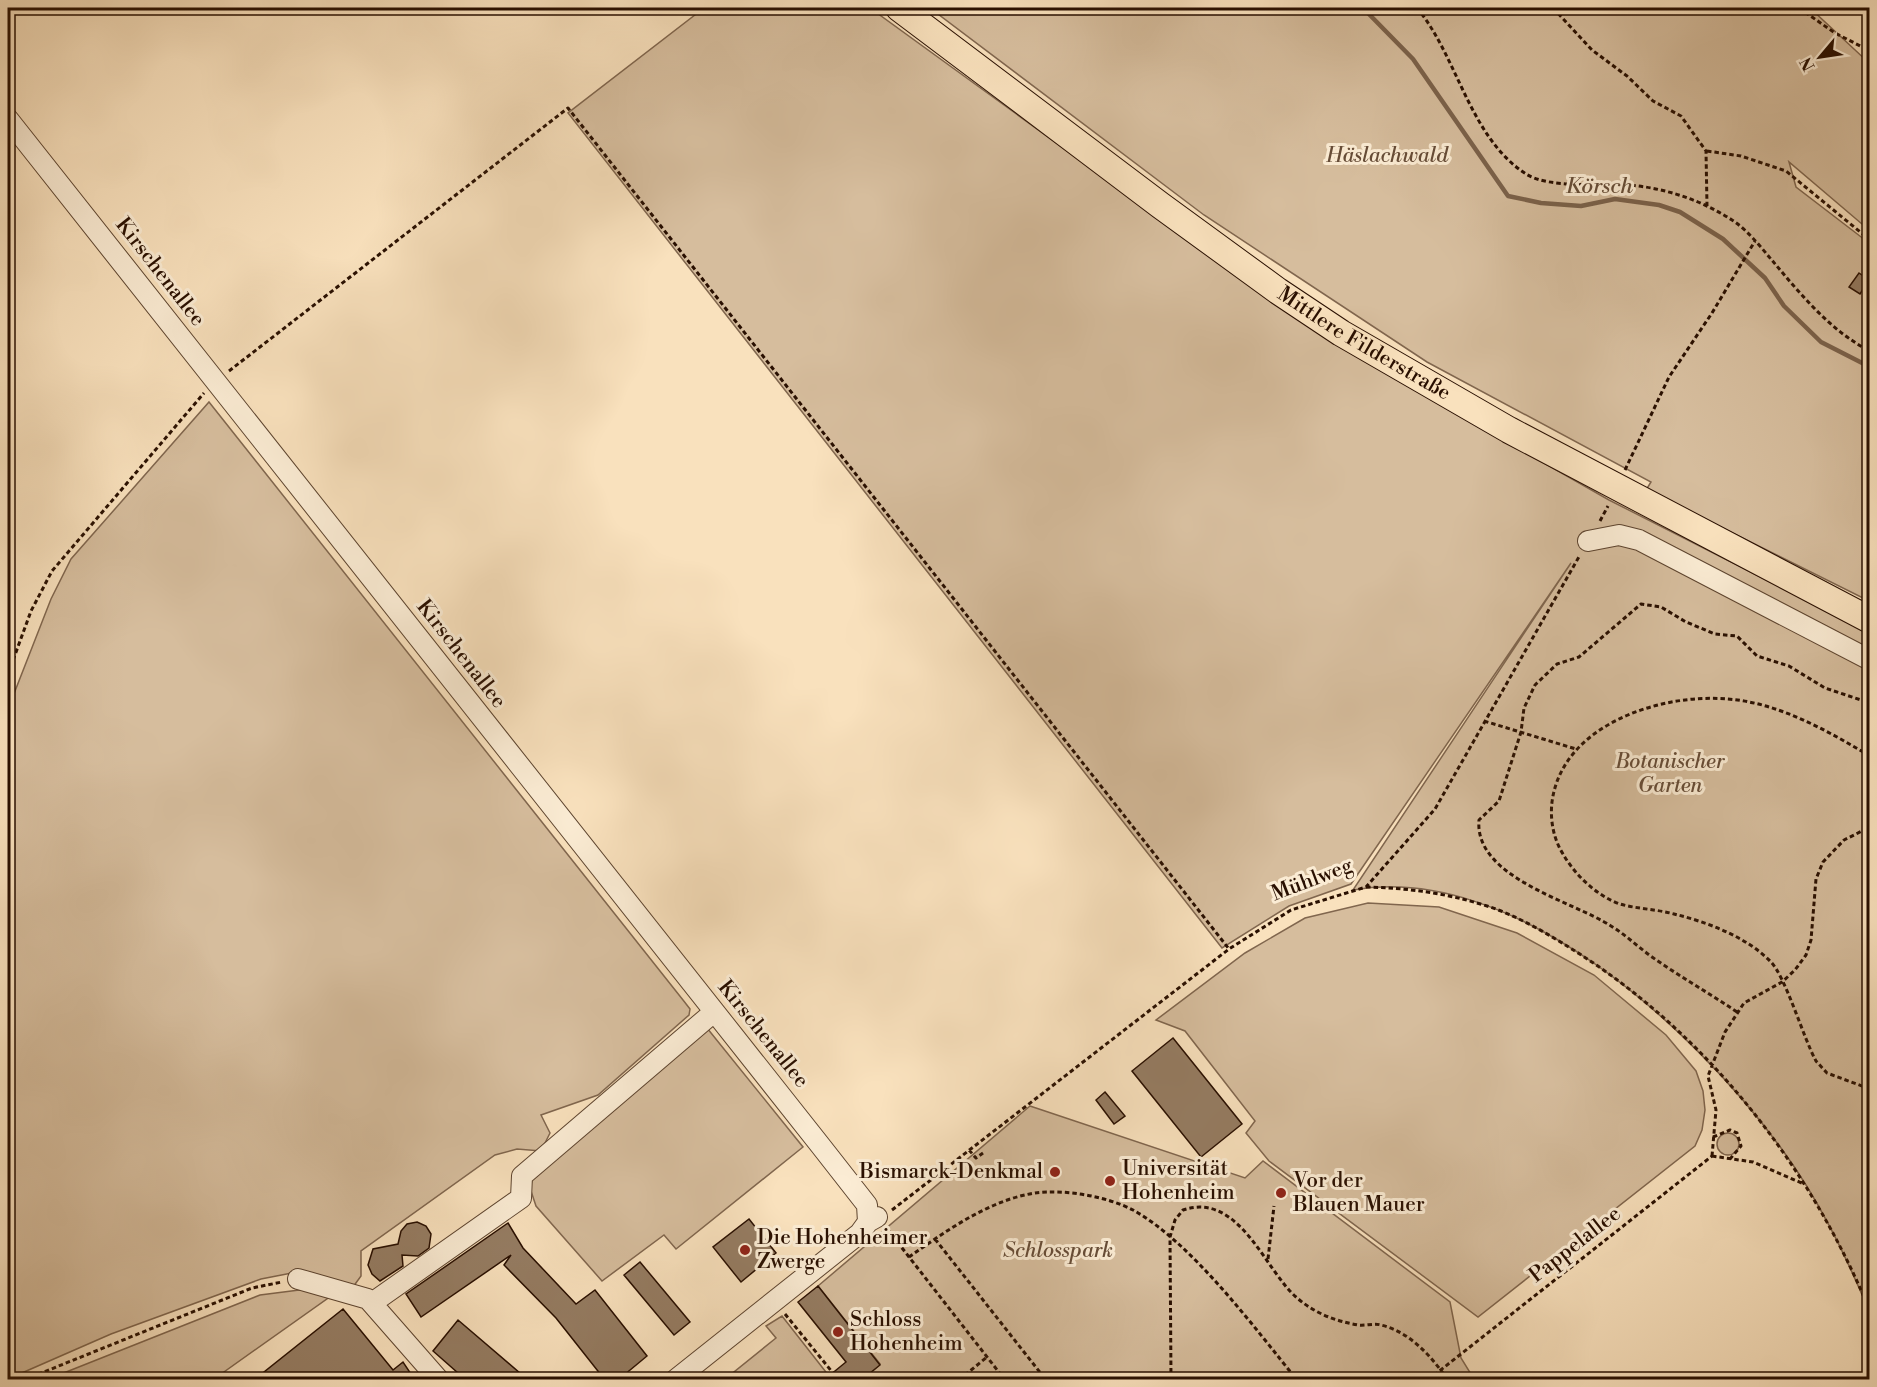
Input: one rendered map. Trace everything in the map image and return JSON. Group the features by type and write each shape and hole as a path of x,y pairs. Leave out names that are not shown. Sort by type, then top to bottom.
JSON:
{"main road":[{"name":"Mittlere Filderstraße","path":"898,8 1278,291 1405,372 1617,488 1869,620"}],"street":[{"name":"Kirschenallee","path":"8,119 867,1205 873,1219"},
{"path":"1588,541 1619,535 1639,540 1869,660"},
{"path":"372,1303 521,1198 522,1176 714,1012"},
{"path":"675,1380 860,1233 873,1219"},
{"path":"298,1279 372,1303 439,1380"}],"path":[{"path":"1417,8 1450,60 1477,116 1493,141 1527,175 1564,183 1661,190 1707,207 1733,221 1755,240 1821,315 1853,343 1869,351"},
{"path":"1553,8 1592,50 1627,76 1653,101 1681,116 1706,151 1707,207"},
{"path":"1799,8 1835,33 1869,51"},
{"path":"8,674 31,611 52,571 192,406 216,382 568,108 1229,949"},
{"path":"1706,151 1740,156 1786,171 1869,240"},
{"name":"Mühlweg","path":"873,1219 892,1209 1229,949 1291,910 1366,887 1435,809 1617,488 1669,377 1739,269 1755,240"},
{"path":"1737,1012 1652,957 1611,925 1541,894 1492,857 1478,836 1479,820 1499,801 1521,732 1524,708 1535,685 1557,664 1579,657 1641,604 1661,607 1686,622 1714,634 1737,636 1757,656 1789,666 1825,688 1869,704"},
{"path":"1869,756 1777,708 1728,699 1681,700 1643,710 1611,723 1576,749 1561,771 1554,790 1551,812 1554,833 1562,853 1575,872 1594,890 1619,903 1675,914 1731,934 1771,962 1816,1061 1827,1073 1869,1089"},
{"path":"1484,721 1576,749"},
{"path":"1806,1185 1761,1164 1712,1156 1716,1110 1708,1076 1710,1064 1744,1003 1782,982 1800,962 1811,940 1812,900 1816,879 1823,862 1844,840 1869,827"},
{"path":"1366,887 1412,888 1448,895 1518,919 1560,942 1617,979 1670,1022 1710,1064 1781,1148 1806,1185 1850,1266 1869,1311"},
{"path":"1713,1137 1730,1130 1737,1133 1741,1146 1730,1159"},
{"path":"969,1150 976,1158 983,1153"},
{"name":"Pappelallee","path":"1428,1380 1712,1156"},
{"path":"909,1257 968,1219 1033,1193 1055,1192 1105,1200 1130,1209 1170,1237 1235,1305 1297,1380"},
{"path":"1268,1261 1274,1206"},
{"path":"1171,1380 1170,1237 1175,1220 1183,1210 1198,1207 1213,1210 1243,1229 1283,1284 1317,1312 1334,1320 1379,1324 1403,1334 1441,1370 1448,1380"},
{"path":"873,1219 909,1257 1005,1380"},
{"path":"934,1239 1046,1380"},
{"path":"24,1380 252,1288 298,1279"},
{"path":"775,1301 833,1373"},
{"path":"959,1380 987,1357"}],"green space":[{"name":"Botanischer Garten","path":"704,8 870,8 1269,297 1428,397 1609,500 1869,632 1869,1311 1830,1227 1781,1148 1744,1101 1700,1053 1649,1006 1594,964 1536,928 1475,902 1414,888 1353,890 1571,563 1351,884 1289,906 1222,948 568,113"},
{"name":"Häslachwald","path":"930,8 1810,8 1869,63 1869,230 1789,162 1796,187 1869,243 1869,601 1646,490 1651,482 1427,362 1204,215"},
{"path":"209,402 683,1000 690,1009 689,1015 598,1095 541,1115 550,1133 541,1151 517,1149 495,1155 361,1251 361,1276 353,1287 302,1271 261,1279 111,1334 8,1379 8,709 51,599 71,559"},
{"path":"1368,903 1439,907 1517,933 1594,975 1666,1035 1696,1071 1703,1091 1705,1110 1702,1130 1695,1146 1478,1317 1269,1161 1246,1133 1255,1121 1185,1031 1156,1020 1245,953 1305,918"},
{"path":"707,1028 803,1147 676,1249 664,1235 602,1281 536,1206 530,1188 532,1180"},
{"name":"Schlosspark","path":"1030,1106 1245,1178 1263,1161 1450,1302 1461,1358 1474,1379 874,1379 869,1374 880,1364 818,1286"},
{"path":"1728,1133 1736,1136 1739,1144 1736,1152 1728,1155 1720,1152 1717,1144 1720,1136"},
{"path":"307,1289 331,1296 214,1379 46,1380 260,1295"},
{"path":"782,1316 829,1376 825,1380 724,1380 776,1338 766,1326"}],"building":[{"path":"1859,273 1869,280 1860,294 1849,287"},
{"path":"1173,1038 1242,1124 1201,1157 1132,1071"},
{"path":"1105,1092 1125,1116 1114,1124 1096,1100"},
{"name":"Die Hohenheimer Zwerge","path":"749,1219 776,1253 741,1282 713,1247"},
{"path":"417,1222 426,1226 431,1234 429,1248 418,1256 402,1255 403,1266 380,1281 372,1274 368,1265 373,1249 398,1244 401,1231 407,1224"},
{"path":"508,1223 523,1248 576,1304 595,1290 647,1356 618,1380 605,1380 556,1318 504,1265 511,1255 421,1317 406,1294"},
{"path":"640,1262 690,1322 674,1335 624,1275"},
{"name":"Schloss Hohenheim","path":"818,1286 880,1365 869,1374 873,1380 824,1380 846,1362 798,1302"},
{"path":"343,1309 393,1370 403,1362 415,1380 254,1380"},
{"path":"458,1320 528,1380 466,1380 433,1351"}],"waterway":[{"name":"Körsch","path":"1363,8 1413,59 1508,196 1541,203 1581,206 1615,199 1659,205 1680,212 1723,239 1765,278 1784,306 1821,342 1870,367"}],"place":[{"name":"Bismarck-Denkmal","path":"1055,1172"},
{"name":"Universität Hohenheim","path":"1110,1181"},
{"name":"Vor der Blauen Mauer","path":"1281,1193"},
{"name":"Die Hohenheimer Zwerge","path":"745,1250"},
{"name":"Schloss Hohenheim","path":"838,1332"}]}
